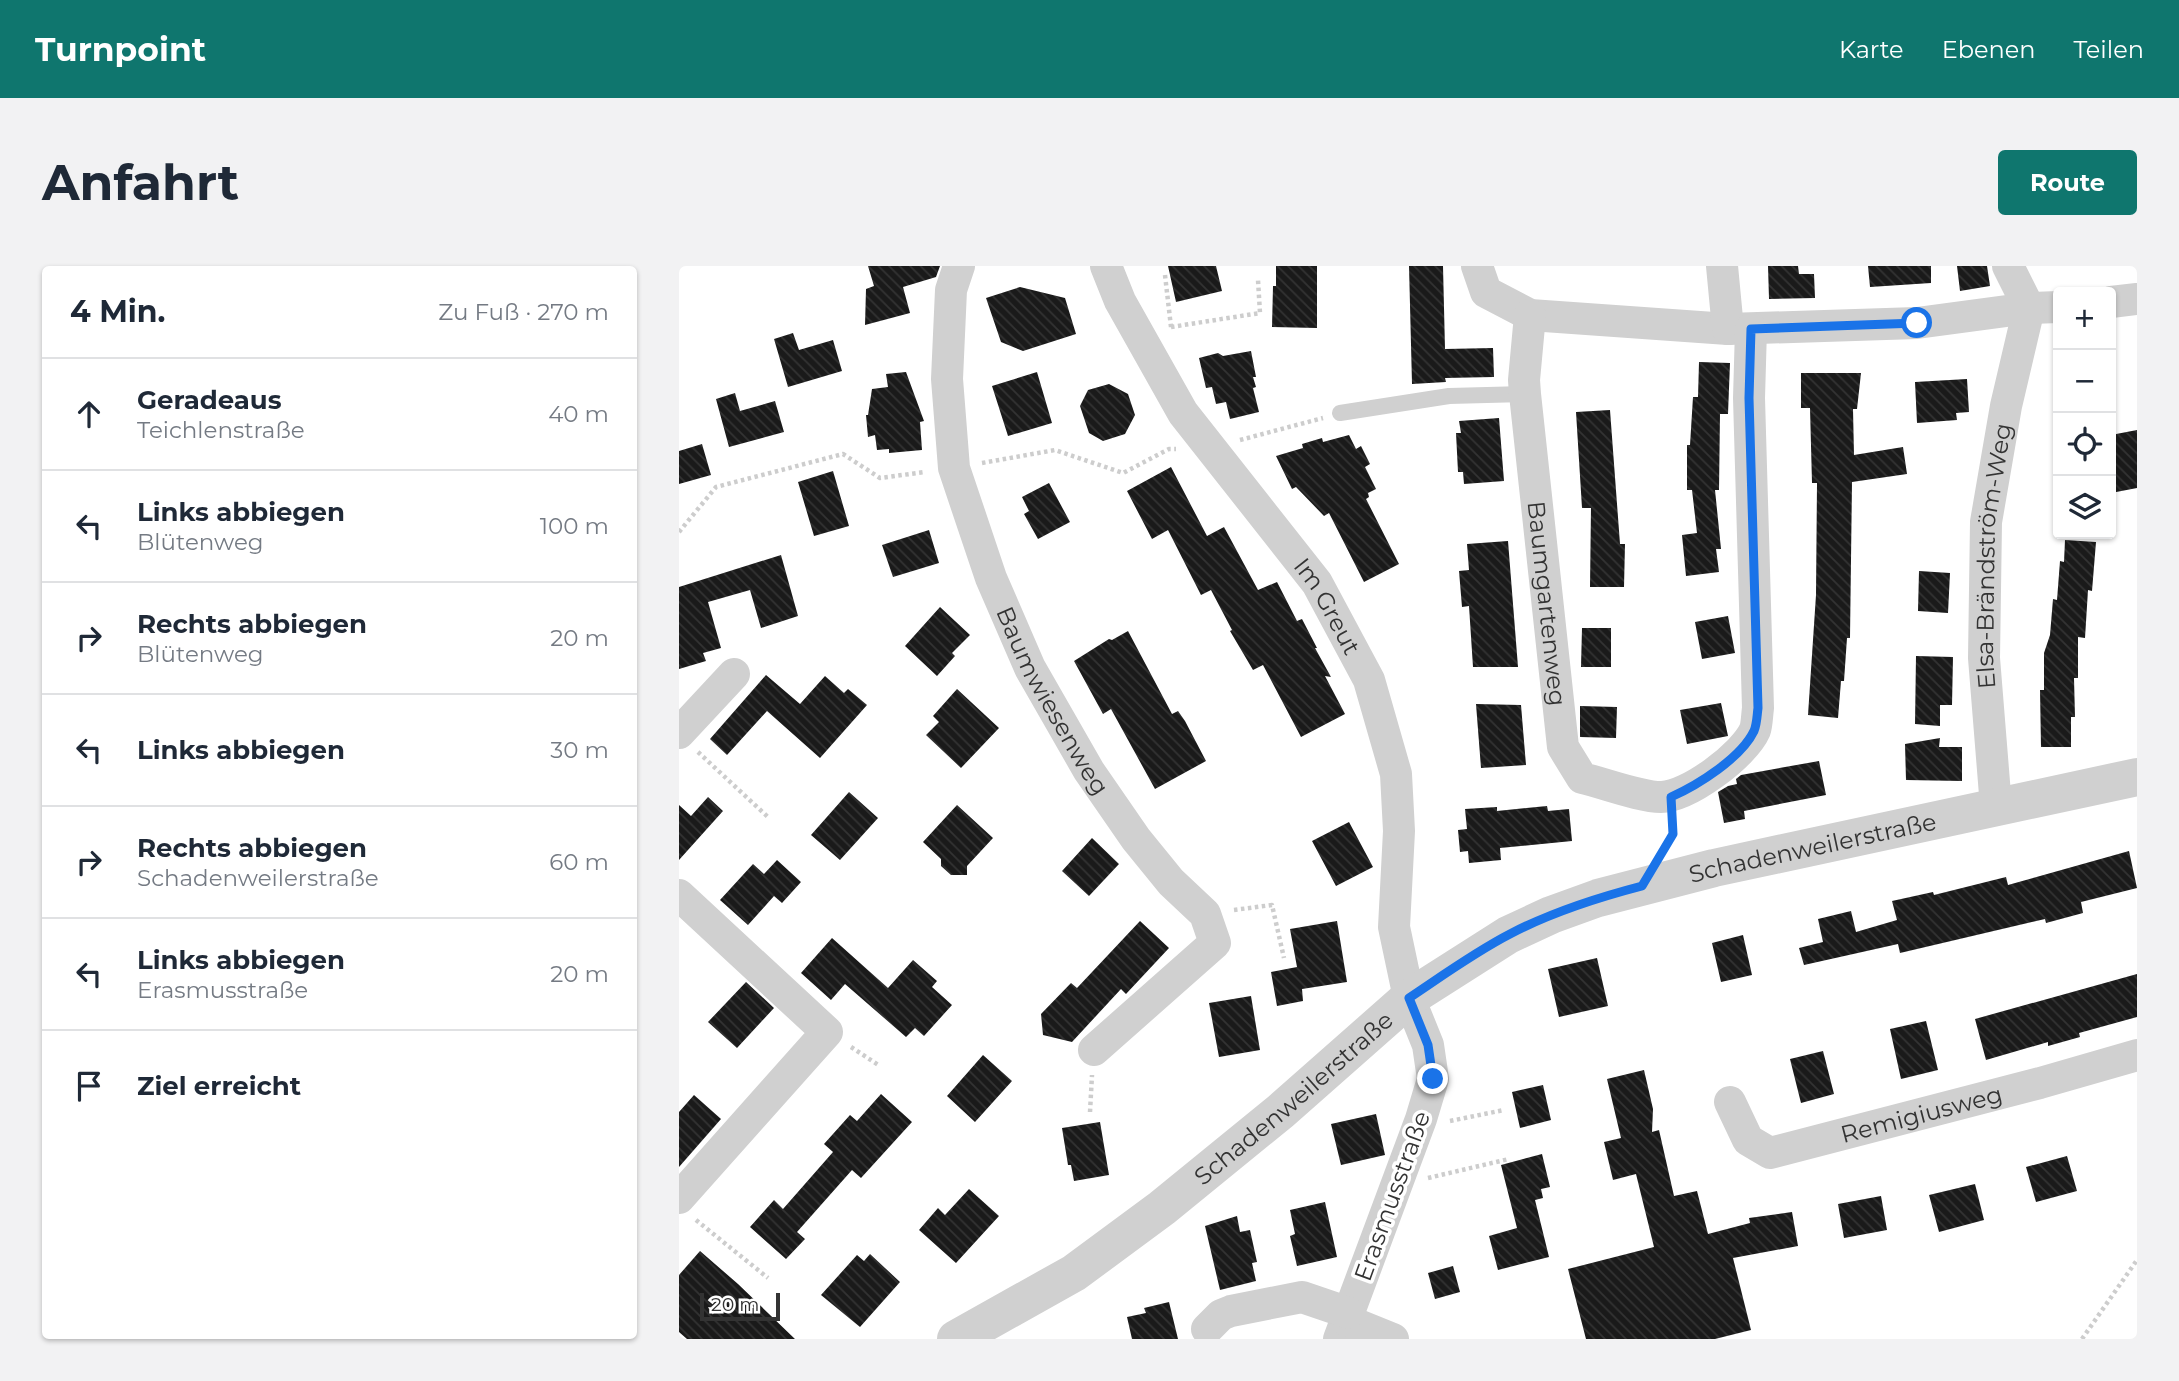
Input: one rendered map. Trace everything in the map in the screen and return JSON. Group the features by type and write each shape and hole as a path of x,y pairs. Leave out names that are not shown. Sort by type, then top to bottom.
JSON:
{"street":[{"name":"Baumwiesenweg","path":"959,266 951,290 947,379 954,468 991,578 1030,668 1089,771 1128,828 1171,882 1205,914"},
{"name":"Im Greut","path":"1106,266 1120,302 1183,413 1317,583 1369,680 1396,774 1399,831 1394,927 1409,998"},
{"path":"1477,266 1486,292 1530,315 1740,329 1917,323 2044,307"},
{"path":"1679,793 1708,777 1737,752 1754,730 1758,708 1749,398 1740,329 1722,266"},
{"path":"2008,266 2044,307"},
{"path":"2116,301 2137,299"},
{"name":"Elsa-Brändström-Weg","path":"1996,807 1985,658 1987,474 2006,406 2044,307"},
{"name":"Baumgartenweg","path":"1530,315 1525,394 1563,747 1582,778 1657,798 1679,793"},
{"path":"688,742 734,674"},
{"name":"Schadenweilerstraße","path":"956,1339 1074,1273 1162,1208 1281,1111 1409,998 1515,932 1598,898 1714,868 2137,777"},
{"path":"679,895 827,1032 682,1198"},
{"path":"1094,1050 1215,943 1205,914"},
{"name":"Erasmusstraße","path":"1207,1329 1221,1315 1231,1311 1296,1297 1311,1299 1345,1324 1397,1186 1433,1079 1428,1045 1409,998"},
{"name":"Remigiusweg","path":"1730,1102 1748,1140 1770,1153 2137,1055"},
{"path":"1345,1324 1392,1339"}],"lane":[{"path":"1341,412 1449,396 1525,394"}],"path":[{"path":"1171,327 1260,313 1258,279"},
{"path":"1264,434 1341,412"},
{"path":"679,532 716,487 843,454 880,478 1055,450 1123,473 1169,449 1212,447"},
{"path":"688,742 769,818"},
{"path":"1642,886 1673,834 1679,793"},
{"path":"1205,914 1272,905 1284,958"},
{"path":"1418,1127 1504,1110"},
{"path":"1397,1186 1509,1159"},
{"path":"682,1198 768,1278"},
{"path":"2082,1339 2137,1260"}],"building":[{"path":"868,266 940,266 936,277 903,287 910,313 865,325 866,289 874,286"},
{"path":"1168,266 1216,266 1222,291 1176,302"},
{"path":"1276,266 1317,266 1317,328 1272,327"},
{"path":"1409,266 1443,266 1445,349 1493,348 1494,377 1445,378 1446,382 1412,384"},
{"path":"1768,266 1798,266 1799,274 1814,274 1815,298 1769,299"},
{"path":"1868,266 1931,266 1931,283 1870,287"},
{"path":"1957,266 1987,266 1990,286 1960,291"},
{"path":"1020,287 1065,298 1076,334 1023,351 1001,342 986,298"},
{"path":"793,333 799,350 833,340 842,371 788,387 774,339"},
{"path":"1251,351 1256,377 1253,377 1256,387 1253,388 1259,412 1230,419 1226,402 1216,404 1212,387 1206,388 1199,358 1218,353 1223,356"},
{"path":"1699,362 1730,363 1728,414 1720,414 1719,490 1715,490 1721,549 1716,549 1719,572 1686,576 1682,535 1697,533 1692,490 1687,490 1687,445 1690,445 1693,397 1698,397"},
{"path":"906,372 924,421 920,422 922,450 889,453 889,449 877,450 875,435 868,437 866,415 872,389 888,387 886,374"},
{"path":"1037,372 1052,423 1008,436 992,386"},
{"path":"1801,373 1861,373 1857,409 1853,409 1854,455 1903,447 1907,474 1852,482 1850,638 1847,638 1838,718 1808,715 1816,595 1817,483 1812,483 1810,408 1801,408"},
{"path":"1967,379 1969,412 1956,413 1957,420 1917,423 1915,382"},
{"path":"1109,384 1128,394 1135,415 1125,434 1103,441 1089,433 1080,406 1088,390"},
{"path":"735,393 740,411 775,401 784,432 729,447 716,399"},
{"path":"1610,410 1620,544 1625,544 1624,587 1590,587 1591,508 1582,508 1576,412"},
{"path":"1499,418 1504,481 1464,484 1463,472 1458,472 1456,433 1461,433 1459,421"},
{"path":"2137,430 2137,488 2116,492 2116,476 2116,434"},
{"path":"1349,435 1356,449 1361,446 1370,464 1365,467 1376,489 1368,493 1369,497 1366,499 1399,564 1364,582 1329,513 1324,516 1296,487 1292,489 1276,456 1303,448 1302,444 1322,438 1323,442"},
{"path":"702,444 711,475 679,484 679,451"},
{"path":"1171,467 1207,536 1224,527 1258,590 1277,582 1297,621 1302,619 1317,648 1331,677 1325,676 1345,714 1301,737 1263,665 1253,670 1230,631 1232,630 1211,590 1201,595 1168,530 1152,539 1127,491"},
{"path":"833,471 849,526 814,536 798,482"},
{"path":"1049,483 1070,522 1038,539 1024,514 1029,511 1022,497"},
{"path":"929,530 939,563 893,577 882,545"},
{"path":"2065,540 2096,542 2092,591 2088,590 2085,638 2078,637 2078,678 2074,678 2075,717 2071,717 2071,747 2041,747 2040,690 2044,690 2044,653 2050,635 2053,599 2057,600 2060,561 2064,562"},
{"path":"1508,541 1518,667 1473,667 1469,606 1462,607 1459,571 1469,570 1467,544"},
{"path":"781,555 798,616 761,628 750,590 708,602 721,648 703,653 706,661 679,669 679,587"},
{"path":"1919,571 1950,573 1948,613 1918,611"},
{"path":"940,607 970,635 952,653 955,656 937,676 905,646"},
{"path":"1728,616 1735,653 1702,659 1695,622"},
{"path":"1582,628 1611,628 1611,667 1581,667"},
{"path":"1128,631 1172,714 1178,711 1206,761 1155,789 1111,709 1103,714 1074,661 1109,639"},
{"path":"1916,656 1953,657 1952,705 1940,705 1940,726 1915,724"},
{"path":"766,675 800,704 825,676 844,693 848,689 867,705 820,758 767,711 727,755 710,739"},
{"path":"957,689 999,728 961,768 926,735 939,722 933,716"},
{"path":"1721,703 1728,736 1687,744 1680,710"},
{"path":"1476,704 1521,705 1526,765 1481,768"},
{"path":"1580,706 1617,707 1616,738 1580,737"},
{"path":"1940,738 1939,747 1962,747 1962,781 1906,780 1905,744"},
{"path":"1819,761 1826,795 1744,811 1745,819 1724,823 1718,792 1737,784 1736,779 1741,775"},
{"path":"849,792 878,818 840,860 811,835"},
{"path":"708,797 723,811 679,860 679,805 691,816"},
{"path":"957,805 993,838 967,866 967,875 951,875 941,866 941,859 923,842"},
{"path":"1547,806 1548,811 1569,809 1572,841 1500,848 1501,860 1469,863 1468,851 1460,852 1458,830 1467,829 1465,809 1497,807 1497,811"},
{"path":"1349,822 1373,867 1336,886 1312,841"},
{"path":"1092,838 1119,864 1089,896 1062,871"},
{"path":"2129,851 2137,888 2081,902 2083,913 2046,923 2045,919 1900,953 1898,944 1804,965 1799,948 1823,942 1818,919 1851,911 1856,932 1897,920 1892,901 1933,892 1934,895 2006,877 2008,885"},
{"path":"777,860 801,882 782,903 774,896 748,925 720,900 753,864 764,874"},
{"path":"1140,921 1169,948 1126,994 1121,989 1072,1042 1043,1035 1041,1014 1071,983 1077,988"},
{"path":"1337,921 1347,982 1302,989 1303,1001 1277,1006 1271,972 1297,967 1290,929"},
{"path":"1743,935 1752,975 1721,982 1712,943"},
{"path":"832,938 888,988 913,960 937,981 932,987 952,1005 924,1036 915,1028 906,1037 845,984 831,1000 801,973"},
{"path":"1597,958 1608,1006 1559,1017 1548,969"},
{"path":"2137,974 2137,1017 2079,1033 2080,1037 2048,1046 2048,1042 1986,1060 1975,1019"},
{"path":"746,982 774,1008 737,1048 708,1022"},
{"path":"1251,996 1260,1050 1219,1057 1209,1003"},
{"path":"1926,1021 1938,1070 1901,1079 1890,1029"},
{"path":"1823,1051 1834,1094 1801,1103 1790,1059"},
{"path":"983,1055 1012,1081 975,1122 947,1096"},
{"path":"1644,1070 1653,1109 1652,1132 1659,1130 1674,1196 1697,1191 1708,1234 1750,1223 1749,1218 1792,1212 1798,1246 1733,1258 1751,1330 1715,1339 1586,1339 1568,1269 1654,1247 1636,1174 1613,1180 1604,1142 1621,1138 1607,1079"},
{"path":"1543,1085 1551,1120 1520,1128 1512,1092"},
{"path":"881,1094 912,1122 861,1178 852,1170 797,1232 805,1239 786,1259 750,1227 774,1200 783,1209 833,1152 824,1144 850,1115 857,1121"},
{"path":"694,1095 721,1119 679,1167 679,1112"},
{"path":"1376,1114 1385,1155 1341,1165 1331,1124"},
{"path":"1100,1122 1109,1175 1074,1181 1071,1165 1068,1165 1062,1128"},
{"path":"1542,1154 1550,1187 1541,1189 1543,1198 1535,1200 1549,1257 1498,1270 1489,1236 1517,1228 1501,1165"},
{"path":"2067,1156 2077,1191 2036,1202 2026,1167"},
{"path":"1975,1184 1984,1220 1939,1232 1929,1195"},
{"path":"969,1189 999,1216 956,1263 919,1230 938,1208 945,1215"},
{"path":"1881,1196 1887,1230 1844,1238 1838,1204"},
{"path":"1325,1202 1337,1257 1297,1266 1290,1236 1295,1234 1290,1210"},
{"path":"1237,1216 1240,1232 1250,1230 1257,1262 1252,1263 1256,1281 1220,1290 1205,1226"},
{"path":"700,1251 795,1339 687,1339 679,1332 679,1275"},
{"path":"870,1254 900,1282 860,1327 821,1295 857,1255 864,1261"},
{"path":"1453,1266 1460,1292 1435,1299 1428,1273"},
{"path":"1169,1302 1178,1339 1132,1339 1127,1317 1146,1313 1144,1308"}],"route":[{"path":"1433,1079 1428,1045 1409,998 1508,935 1551,915 1642,886 1673,834 1671,797 1708,777 1737,752 1754,730 1758,708 1749,398 1751,329 1917,323"}]}
